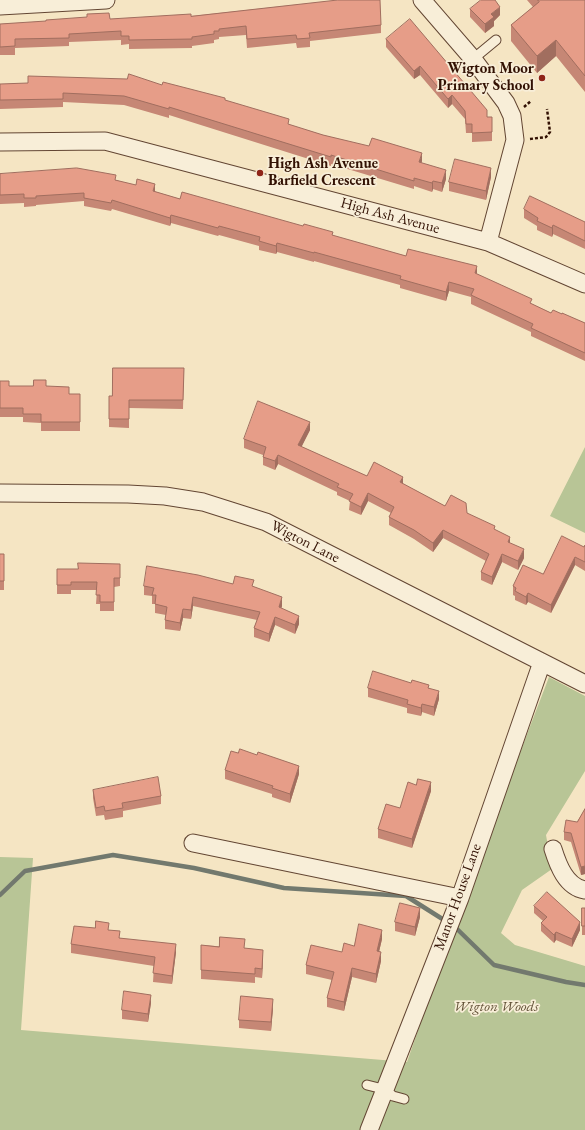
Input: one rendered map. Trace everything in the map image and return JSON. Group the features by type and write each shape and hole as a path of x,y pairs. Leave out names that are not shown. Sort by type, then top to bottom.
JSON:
{"street":[{"path":"0,6 106,0"},
{"path":"422,0 473,60 506,103 512,116 516,140 488,242"},
{"name":"High Ash Avenue","path":"0,142 105,141 488,242 585,284"},
{"name":"Wigton Lane","path":"0,493 128,494 165,496 203,502 266,522 585,684"},
{"name":"Manor House Lane","path":"369,1130 383,1089 460,898 542,662"},
{"path":"193,843 460,898"},
{"path":"553,849 557,863 564,875 573,885 585,890"}],"lane":[{"path":"473,60 496,40"},
{"path":"367,1086 383,1089 393,1096 404,1099"}],"path":[{"path":"516,140 546,137 550,132 548,109"}],"green space":[{"path":"585,447 585,533 550,516"},
{"name":"Wigton Woods","path":"549,677 585,696 585,771 546,835 552,869 522,890 501,933 515,945 585,966 585,1130 0,1130 0,857 33,858 21,1030 407,1062 463,901"}],"building":[{"path":"338,0 380,0 381,25 309,33 310,38 297,39 296,35 247,39 246,26 219,29 219,31 214,31 214,34 192,37 192,39 129,40 129,36 121,36 121,31 69,34 69,38 15,39 15,46 0,47 0,24 87,17 87,14 109,13 110,19 191,14 191,16"},
{"path":"481,0 495,0 500,7 491,14 494,17 485,24 470,9"},
{"path":"538,0 585,0 585,76 556,40 537,56 511,25 539,2"},
{"path":"410,19 487,110 487,117 492,117 492,132 472,133 472,124 466,124 465,111 452,95 448,99 420,66 414,71 386,39"},
{"path":"129,74 162,85 163,82 225,98 225,100 289,119 288,124 323,135 369,146 372,138 422,153 419,162 446,170 442,183 433,181 432,183 414,178 414,181 169,107 169,109 124,96 63,93 63,99 0,100 0,84 28,83 28,76 127,79"},
{"path":"455,159 491,168 486,191 449,182"},
{"path":"77,168 116,175 115,180 136,185 137,179 155,184 153,191 180,199 182,192 303,226 304,224 333,232 332,235 406,256 408,249 477,266 475,273 532,299 530,303 551,313 553,310 585,323 585,353 531,328 533,324 471,295 474,289 449,282 446,292 400,279 401,276 314,252 277,243 276,246 259,241 260,237 219,226 218,228 171,215 170,218 112,200 111,203 84,198 84,193 36,196 36,198 24,198 24,194 0,195 0,174"},
{"path":"530,196 585,222 585,241 553,225 552,228 537,221 538,218 524,209"},
{"path":"113,368 184,368 183,400 129,400 129,419 109,419 109,396 112,396"},
{"path":"34,380 46,380 46,386 69,387 69,394 80,394 80,422 41,422 41,414 23,414 23,408 0,408 0,381 9,381 9,386 33,386"},
{"path":"258,401 310,422 298,445 367,476 374,462 403,477 400,482 445,506 451,495 466,503 467,513 495,526 494,529 510,537 508,542 524,549 518,561 502,554 492,577 481,572 489,554 443,530 433,543 414,530 389,517 394,507 368,493 361,507 349,501 353,494 337,487 339,484 278,455 275,461 263,457 266,447 244,439"},
{"path":"562,536 584,547 585,545 585,562 575,557 551,605 528,593 526,597 515,591 516,588 513,586 523,565 543,574"},
{"path":"0,554 4,554 4,581 0,581"},
{"path":"78,563 120,564 120,578 114,578 114,602 100,602 100,595 96,595 97,582 71,582 71,585 57,585 57,569 78,569"},
{"path":"147,566 198,575 233,584 235,576 254,580 252,586 282,597 279,607 299,616 295,625 275,617 269,634 254,628 260,612 193,597 191,610 183,609 180,623 165,620 167,607 155,604 156,595 152,595 154,588 144,586"},
{"path":"373,671 411,683 412,680 429,685 428,688 439,691 434,707 422,704 421,708 407,704 408,700 368,688"},
{"path":"240,749 257,755 258,752 299,766 290,794 272,788 273,786 225,770 231,751 238,753"},
{"path":"158,777 161,796 122,803 123,808 105,811 104,806 96,808 93,790"},
{"path":"418,779 431,782 412,839 378,829 386,804 400,808 408,782 416,785"},
{"path":"585,809 585,866 581,867 571,833 564,832 566,820 577,822"},
{"path":"547,892 580,922 572,939 556,932 554,935 541,923 547,917 534,906"},
{"path":"400,903 420,908 415,927 395,922"},
{"path":"582,908 585,908 585,926 582,926"},
{"path":"96,921 109,923 108,930 120,931 119,938 176,944 172,976 153,973 155,957 71,944 74,926 95,928"},
{"path":"359,924 382,930 377,951 381,952 376,974 352,968 344,1002 327,998 334,972 306,965 311,945 342,952 344,943 354,946"},
{"path":"220,937 245,939 244,948 263,950 262,969 255,968 255,974 201,970 201,945 219,947"},
{"path":"124,991 151,995 148,1014 122,1010"},
{"path":"241,996 273,999 271,1022 239,1020"}],"waterway":[{"path":"0,895 25,871 113,855 194,868 284,888 406,896 444,920"},
{"path":"455,927 494,965 585,985"}],"place":[{"name":"Wigton Moor Primary School","path":"542,78"},
{"name":"High Ash Avenue Barfield Crescent","path":"260,173"}]}
